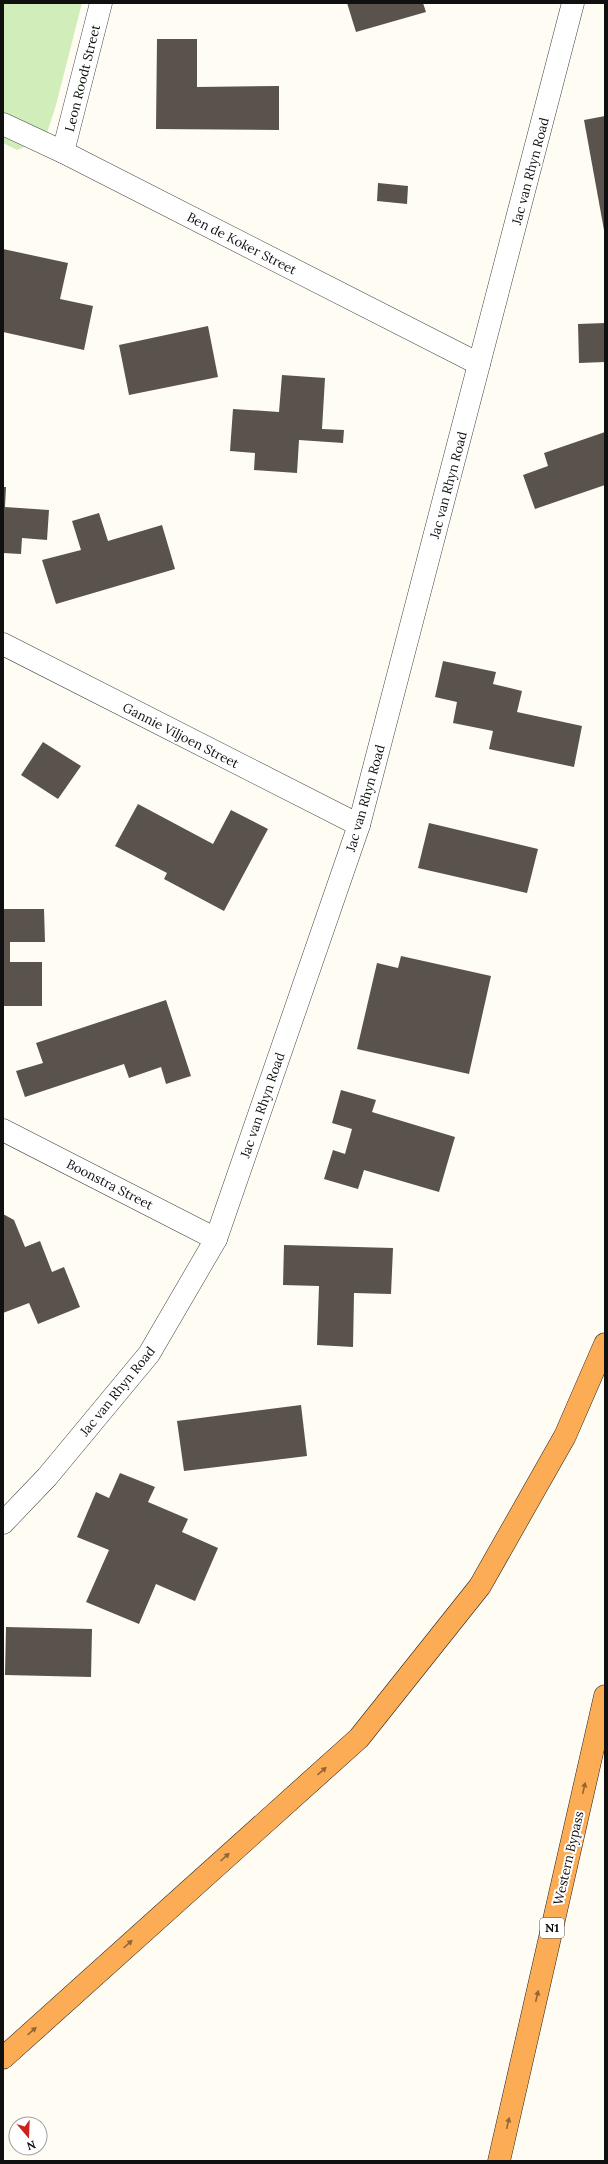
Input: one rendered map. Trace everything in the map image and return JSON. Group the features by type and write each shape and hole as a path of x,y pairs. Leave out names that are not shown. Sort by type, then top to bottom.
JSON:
{"highway":[{"path":"3,2058 359,1738 480,1586 565,1436 605,1344"},
{"name":"Western Bypass","path":"499,2161 605,1696"}],"street":[{"name":"Leon Roodt Street","path":"63,152 101,3"},
{"name":"Jac van Rhyn Road","path":"3,1523 47,1477 149,1354 216,1239 359,826 573,3"},
{"name":"Ben de Koker Street","path":"3,124 63,152 479,364"},
{"name":"Gannie Viljoen Street","path":"3,644 359,826"},
{"name":"Boonstra Street","path":"3,1130 216,1239"}],"green space":[{"path":"3,3 82,3 56,105 45,139 17,150 3,143"}],"building":[{"path":"347,3 423,3 426,12 356,32"},
{"path":"157,39 197,39 197,87 279,86 279,130 156,129"},
{"path":"605,116 605,230 604,230 584,120"},
{"path":"378,183 408,186 407,204 377,201"},
{"path":"3,249 68,263 60,299 93,306 84,350 3,332"},
{"path":"605,323 605,362 579,363 578,324"},
{"path":"208,326 218,377 129,395 119,345"},
{"path":"282,375 325,378 322,429 344,430 343,443 299,440 297,473 254,470 255,453 230,451 233,409 279,412"},
{"path":"605,432 605,485 535,509 523,475 548,466 544,453"},
{"path":"3,487 6,487 5,507 49,510 47,540 22,538 21,554 3,553"},
{"path":"99,513 108,541 162,525 175,569 56,604 42,560 81,550 72,521"},
{"path":"443,661 496,672 493,684 522,691 517,712 582,726 574,767 489,749 493,731 453,723 457,702 435,697"},
{"path":"43,742 81,766 58,799 21,775"},
{"path":"138,804 213,844 231,810 268,829 224,911 164,879 167,873 115,846"},
{"path":"429,823 538,849 527,893 418,868"},
{"path":"3,909 44,909 45,942 10,942 10,962 42,962 42,1006 3,1006"},
{"path":"401,956 491,976 469,1074 357,1049 377,963 398,968"},
{"path":"166,1000 191,1076 166,1084 161,1067 129,1078 124,1064 25,1097 16,1071 43,1063 36,1043"},
{"path":"341,1090 376,1100 372,1112 455,1137 439,1192 364,1170 358,1189 324,1179 333,1150 345,1154 352,1129 332,1123"},
{"path":"3,1214 14,1220 25,1247 40,1241 52,1272 64,1267 80,1307 38,1324 29,1303 3,1313"},
{"path":"284,1245 393,1248 391,1294 354,1293 353,1347 317,1345 319,1286 283,1285"},
{"path":"301,1405 307,1456 184,1471 177,1421"},
{"path":"120,1473 155,1487 148,1502 188,1519 182,1532 218,1548 195,1601 156,1584 139,1624 86,1602 109,1550 77,1537 96,1492 109,1498"},
{"path":"6,1627 92,1629 91,1677 5,1675"}]}
